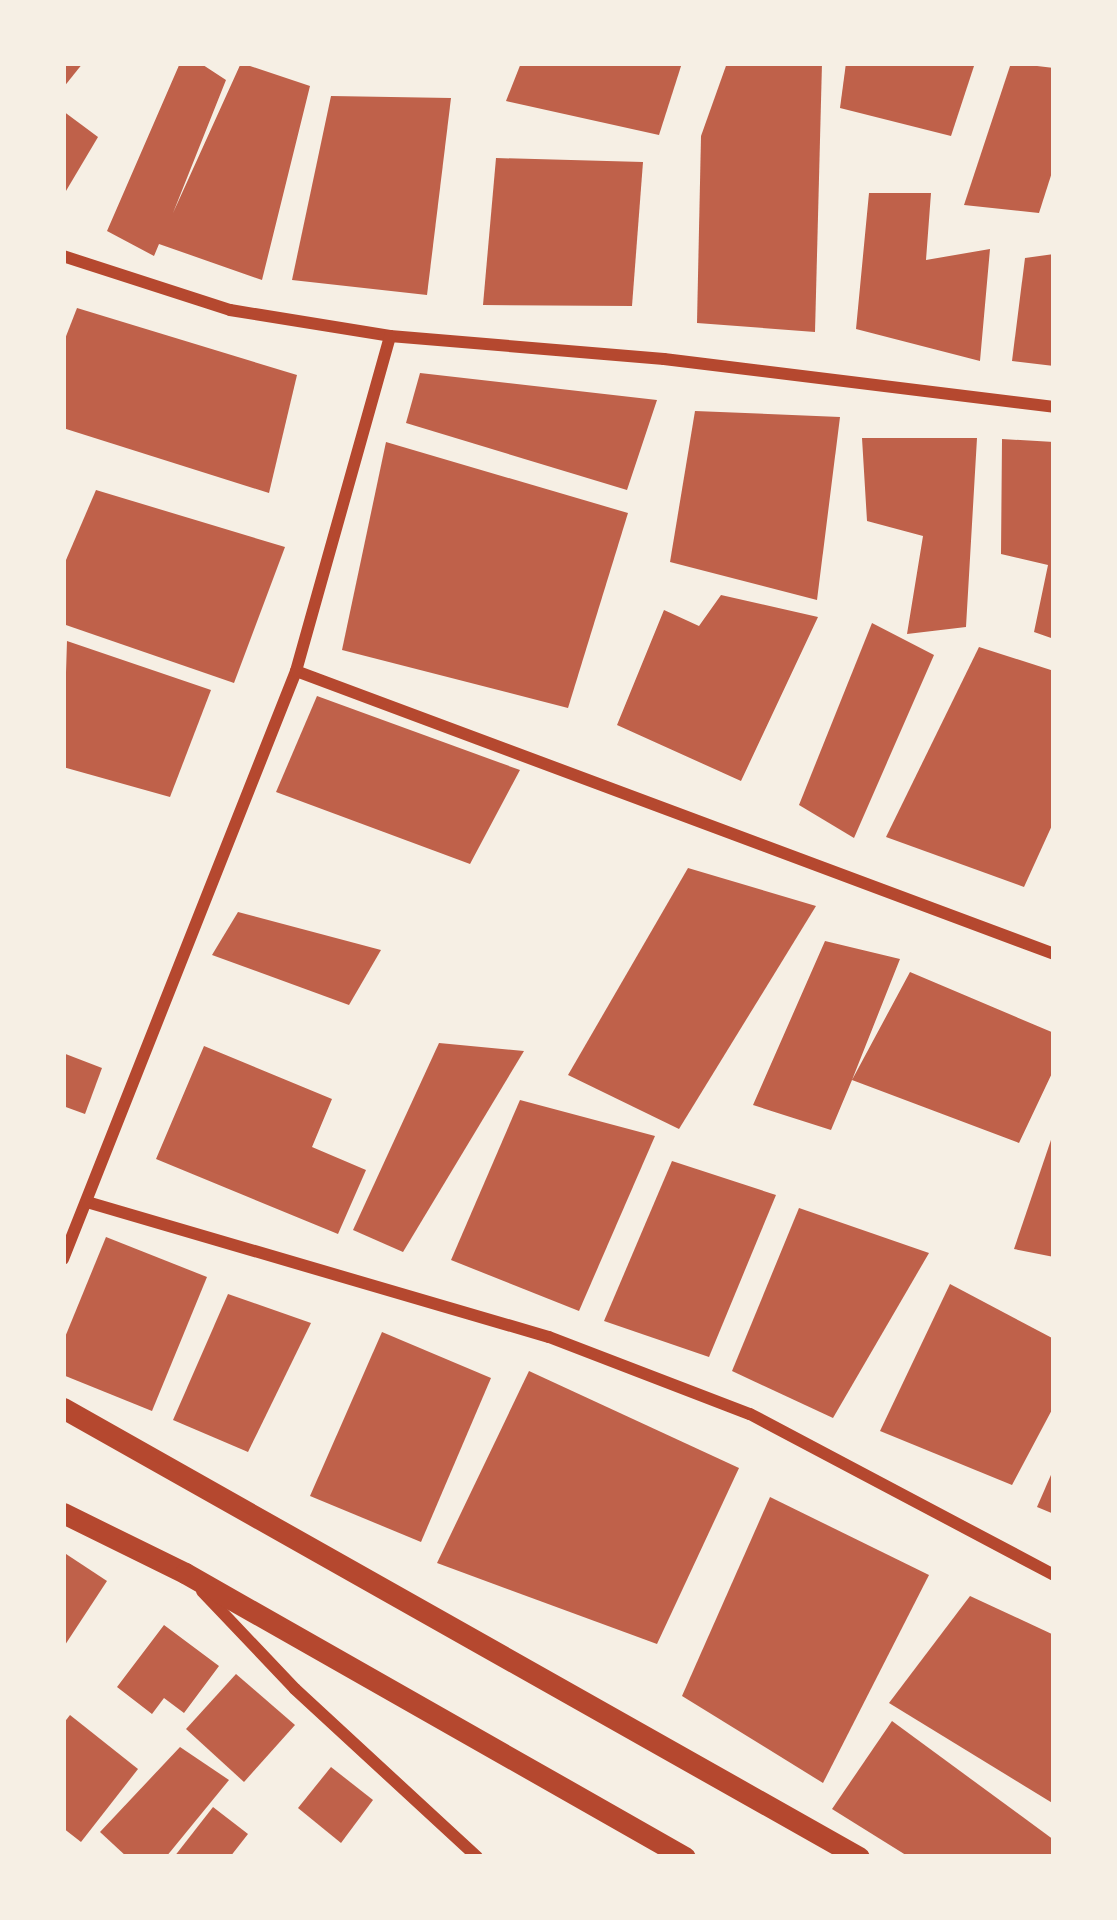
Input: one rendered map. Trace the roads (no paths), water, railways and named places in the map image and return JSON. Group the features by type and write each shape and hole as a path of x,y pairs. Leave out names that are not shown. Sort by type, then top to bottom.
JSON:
{"street":[{"path":"63,256 230,310 390,336 664,359 1054,407"},
{"path":"63,1259 296,671 390,336"},
{"path":"296,671 1054,954"},
{"path":"86,1202 549,1337 750,1414 1054,1575"},
{"path":"63,1408 859,1857"},
{"path":"63,1514 185,1573 686,1857"},
{"path":"185,1573 295,1690 476,1857"}]}
